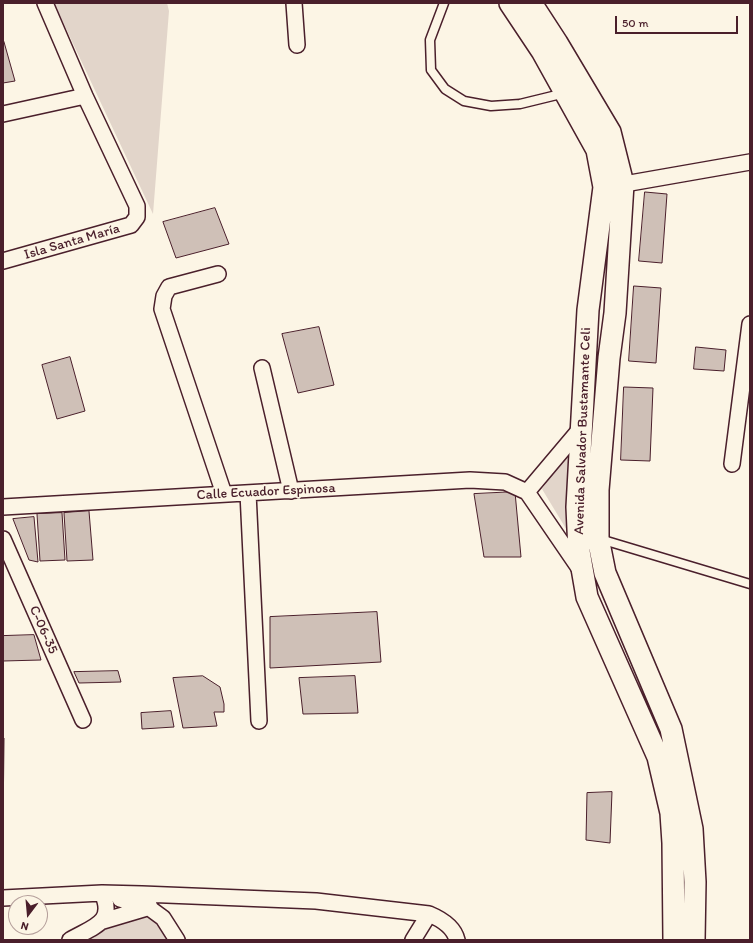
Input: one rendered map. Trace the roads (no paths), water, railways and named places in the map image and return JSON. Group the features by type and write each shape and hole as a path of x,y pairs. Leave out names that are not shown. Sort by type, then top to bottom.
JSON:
{"main road":[{"name":"Avenida Salvador Bustamante Celi","path":"510,3 542,51 597,150 613,186 588,310 577,507 579,551 587,597 658,757 671,813 673,843 674,940"},
{"name":"Avenida Salvador Bustamante Celi","path":"531,3 557,43 610,132 613,186 615,313 609,358 598,490 598,538 605,573 671,729 692,829 695,882 694,940"},
{"path":"588,310 615,313"}],"street":[{"path":"3,114 85,96 45,3"},
{"path":"294,3 297,45"},
{"name":"Isla Santa María","path":"3,260 131,225 136,216 137,206 85,96"},
{"path":"613,186 750,162"},
{"path":"218,274 170,287 164,296 162,309 224,494"},
{"path":"732,464 750,324"},
{"path":"262,368 291,491"},
{"path":"581,428 527,492 582,571 605,573"},
{"name":"Calle Ecuador Espinosa","path":"3,507 470,480 505,482 527,492"},
{"path":"248,493 259,721"},
{"name":"C-06-35","path":"3,539 83,720"},
{"path":"102,893 148,907 163,918 177,940"},
{"path":"102,893 107,906 103,921"},
{"path":"3,898 102,893 316,901 429,914 440,919 448,926 458,940"},
{"path":"70,940 103,921 184,896"},
{"path":"413,940 429,914"}],"lane":[{"path":"444,3 430,40 431,70 445,89 464,101 491,106 520,104 565,93"},
{"path":"598,538 750,584"}]}
